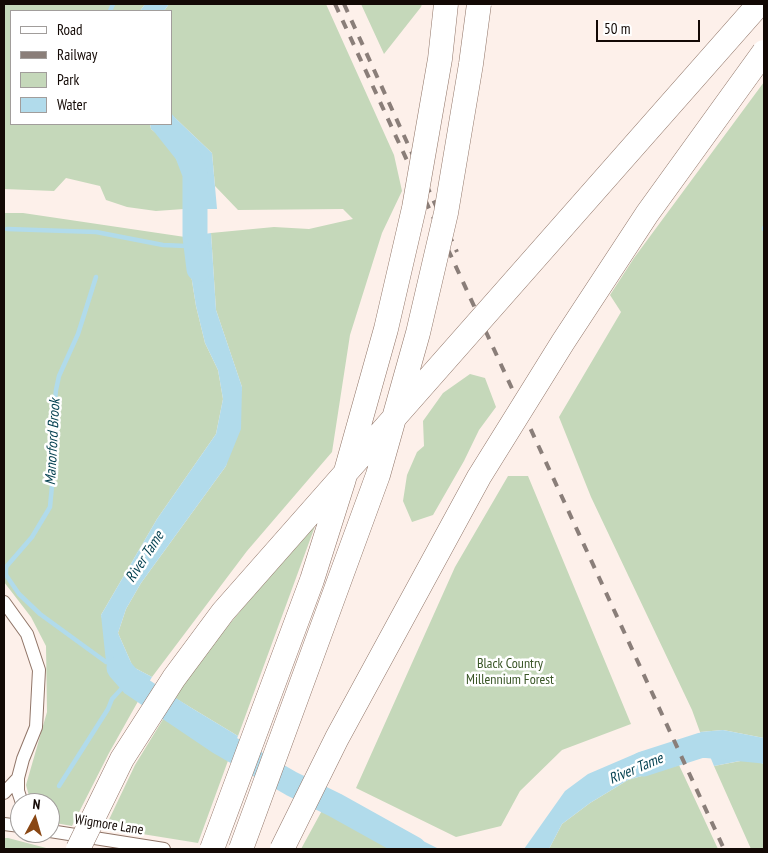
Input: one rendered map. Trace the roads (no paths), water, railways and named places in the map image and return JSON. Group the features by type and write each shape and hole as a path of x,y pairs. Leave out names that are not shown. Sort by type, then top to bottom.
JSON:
{"highway":[{"path":"212,849 312,580 343,482 383,339 414,208 440,60 446,4"},
{"path":"241,849 374,485 418,333 446,213 472,64 478,4"},
{"path":"78,849 122,758 174,678 223,612 759,4"},
{"path":"282,849 337,738 479,477 563,342 647,214 764,52"}],"street":[{"path":"4,602 27,634 39,670 36,727 22,759 18,778 19,793"},
{"path":"4,793 18,778"},
{"name":"Wigmore Lane","path":"60,833 164,849"}],"water":[{"path":"145,4 169,4 165,10 141,10"},
{"path":"172,115 212,153 217,209 184,209 183,173 169,144 151,129 150,125 172,125"},
{"path":"211,233 216,310 242,387 241,429 226,466 141,583 126,609 118,633 133,667 152,677 141,696 124,686 106,662 101,615 157,519 216,434 223,399 218,370 205,343 196,306 185,237"},
{"path":"175,698 238,736 229,758 165,716"},
{"path":"723,730 764,738 764,764 750,759 714,766 700,732"},
{"path":"671,744 679,765 628,780 590,803 562,824 549,849 524,849 565,791 588,774 637,753"},
{"path":"329,794 439,849 405,849 325,805"}],"waterway":[{"name":"Manorford Brook","path":"110,10 113,4"},
{"name":"River Tame","path":"165,125 187,153 195,174 195,237 199,269"},
{"name":"Manorford Brook","path":"7,229 96,232 163,245 186,246"},
{"name":"Manorford Brook","path":"96,277 78,334 59,376 56,390 54,409 57,432 50,507 32,537 6,567 6,575 19,594 40,614 106,662 111,663"},
{"name":"River Tame","path":"119,668 133,684 219,742 292,784 335,805 414,849"},
{"path":"59,786 108,709 112,699 124,686 128,685"},
{"name":"River Tame","path":"643,764 702,745 764,751"}],"railway":[{"path":"335,4 724,849"},
{"path":"344,4 457,252"}],"park label":[{"name":"Black Country Millennium Forest","path":"510,672"}]}
